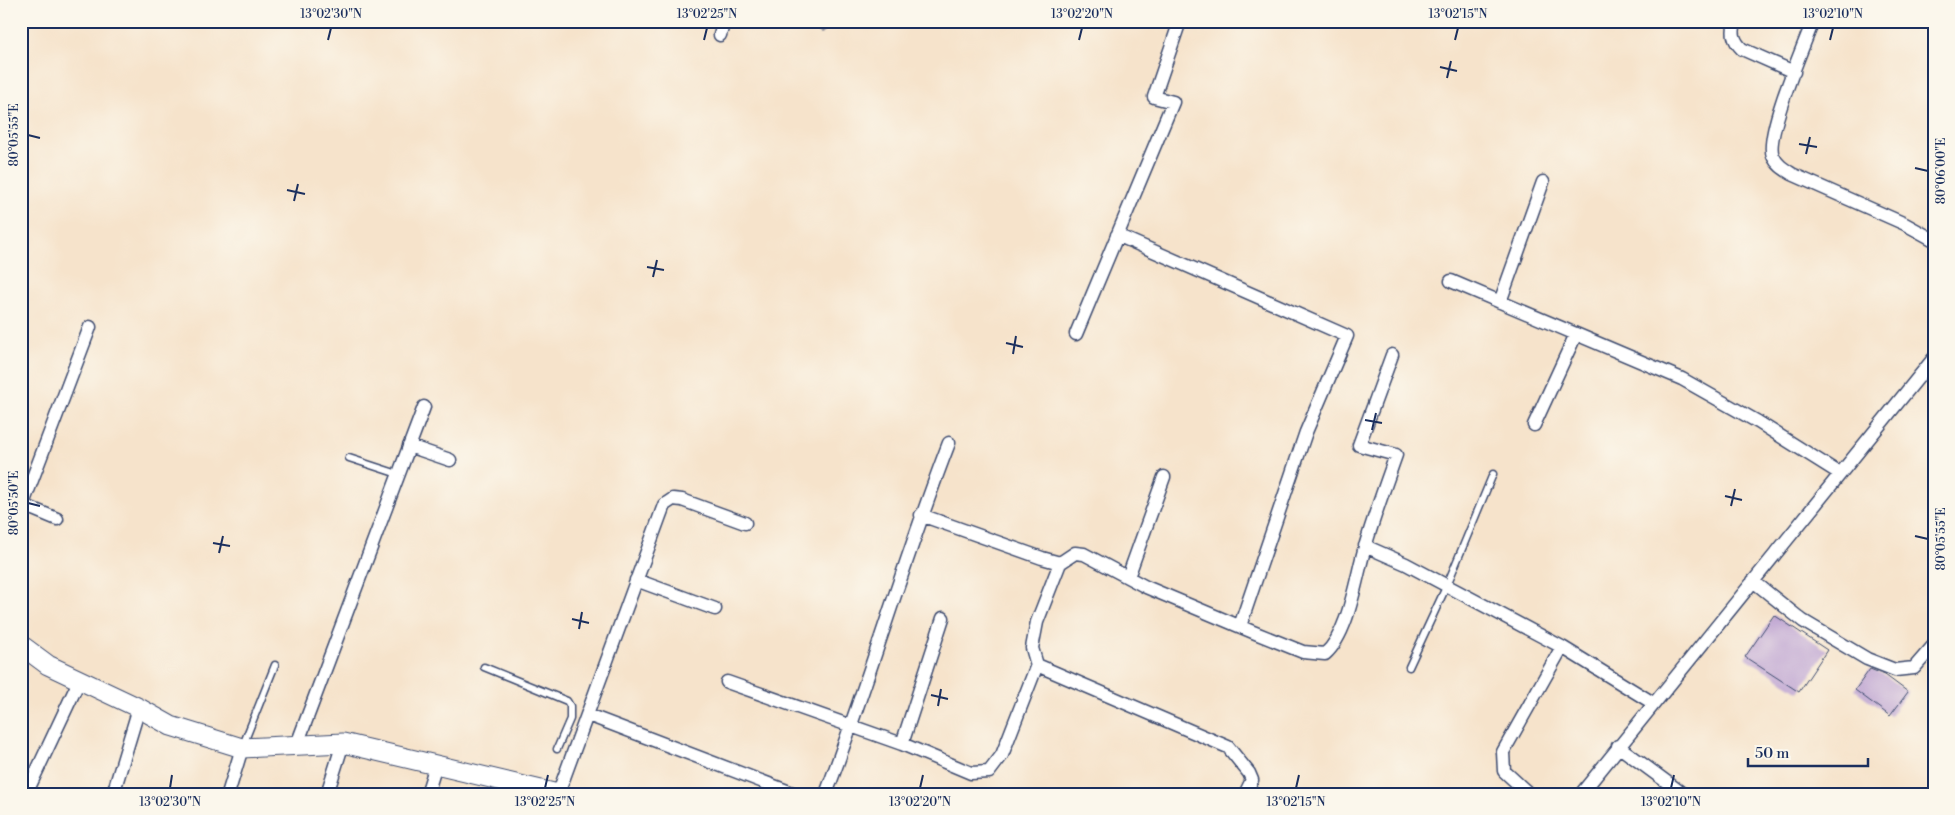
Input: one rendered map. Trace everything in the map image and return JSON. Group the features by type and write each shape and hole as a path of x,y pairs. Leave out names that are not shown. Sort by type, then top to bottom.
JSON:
{"street":[{"path":"720,35 724,21"},
{"path":"1076,334 1173,102 1154,97 1180,21"},
{"path":"1736,21 1733,34 1736,43 1742,49 1794,72"},
{"path":"1812,21 1775,125 1772,155 1780,166 1905,224 1934,240"},
{"path":"1500,302 1543,182"},
{"path":"1117,235 1347,336 1306,432 1240,626"},
{"path":"1451,281 1701,389 1839,473"},
{"path":"56,519 22,506 90,327"},
{"path":"1534,425 1576,334"},
{"path":"727,682 851,728 902,744 971,773 989,772 1002,754 1037,665 1032,648 1037,622 1060,563 1075,553 1084,554 1128,577 1303,652 1325,654 1334,646 1340,632 1365,546 1396,455 1359,445 1392,355"},
{"path":"1581,794 1934,358"},
{"path":"296,746 424,407"},
{"path":"826,794 851,728 921,515 949,443"},
{"path":"409,446 450,460"},
{"path":"1128,577 1164,477"},
{"path":"22,646 48,665 139,708 171,726 242,748 343,743 436,765 523,790 558,794 664,505 673,499 682,500 745,523"},
{"path":"921,515 1060,563"},
{"path":"1365,546 1393,557 1562,647 1653,703"},
{"path":"636,580 715,609"},
{"path":"1754,581 1828,638 1867,659 1895,670 1914,668 1934,645"},
{"path":"902,744 943,618"},
{"path":"1529,794 1504,771 1503,752 1562,647"},
{"path":"1037,665 1228,747 1249,773 1252,780 1245,794"},
{"path":"26,794 80,679"},
{"path":"113,794 139,708"},
{"path":"586,720 795,794"},
{"path":"327,794 343,743"},
{"path":"1618,746 1683,794"},
{"path":"228,794 242,748"},
{"path":"427,794 436,765"}],"lane":[{"path":"350,458 398,474"},
{"path":"1409,667 1447,585 1493,474"},
{"path":"242,748 275,665"},
{"path":"484,667 566,701 570,706 570,719 557,749"},
{"path":"570,719 586,720"}],"building":[{"path":"1774,615 1827,650 1799,692 1745,657"},
{"path":"1870,669 1885,675 1908,692 1890,716 1855,690"}]}
